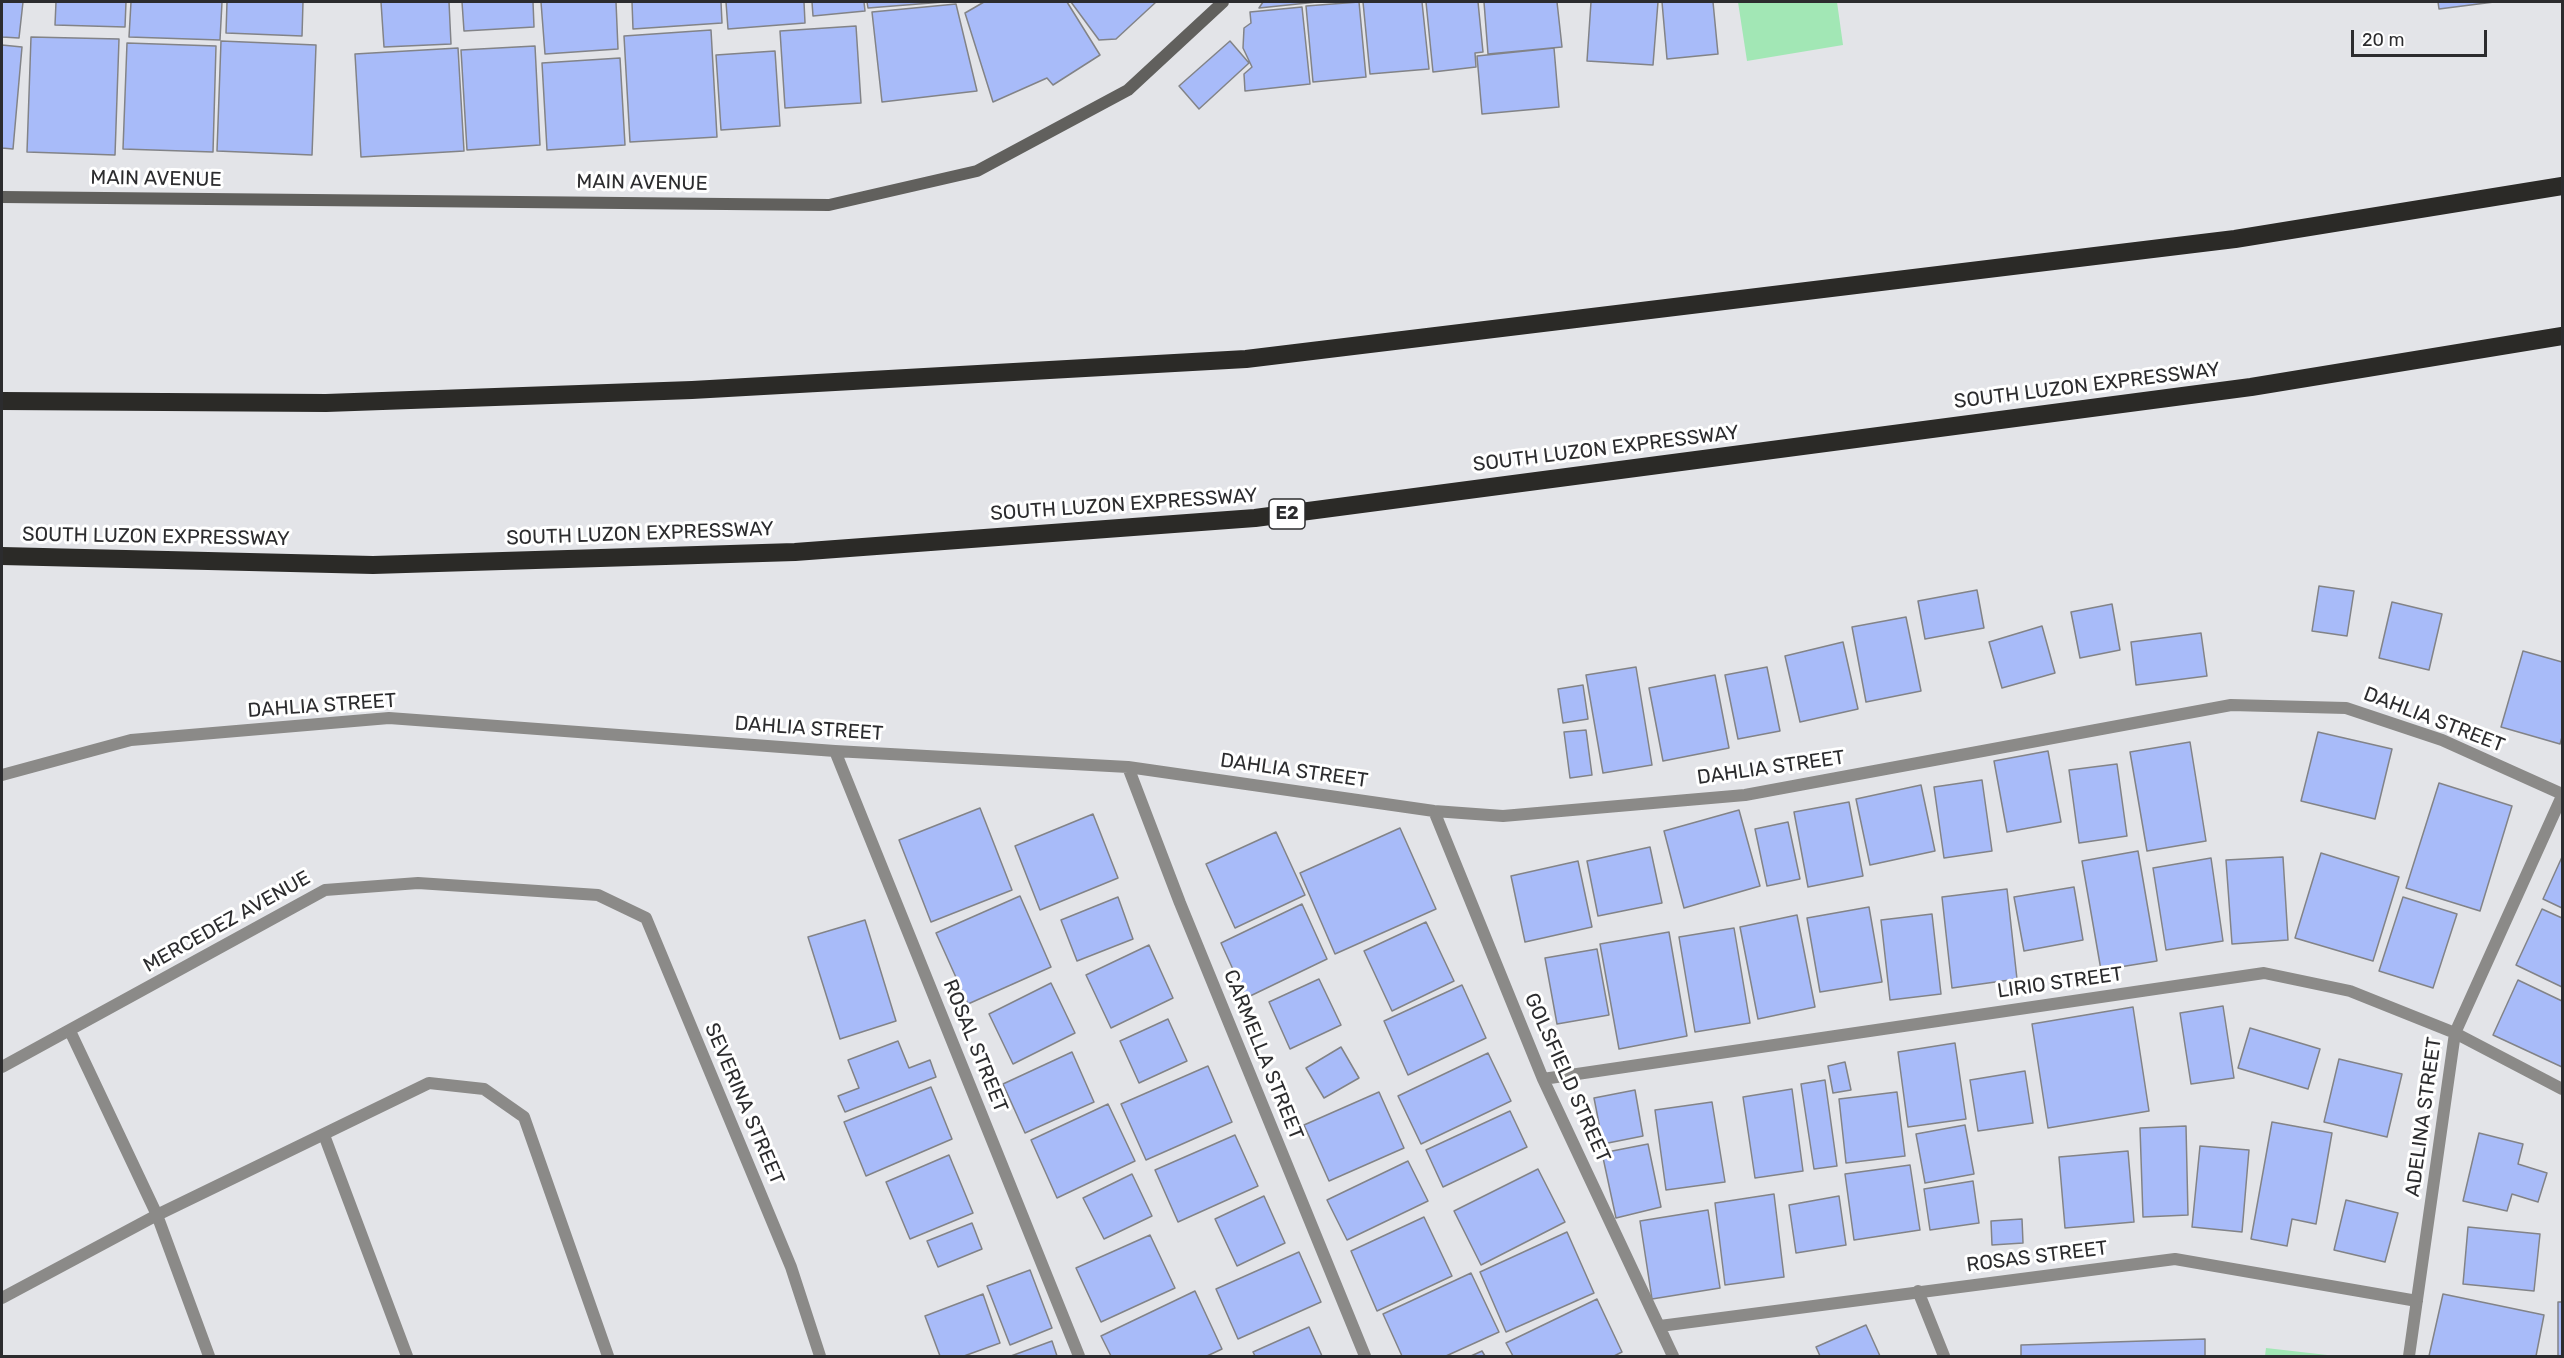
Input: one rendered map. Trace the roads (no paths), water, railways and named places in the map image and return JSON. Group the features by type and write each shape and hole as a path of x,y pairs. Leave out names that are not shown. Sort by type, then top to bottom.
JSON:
{"highway":[{"path":"2,400 338,402 692,390 1246,359 2235,239 2562,186"},
{"name":"SOUTH LUZON EXPRESSWAY","path":"2,556 373,565 795,552 1255,518 2251,387 2562,336"}],"street":[{"name":"MAIN AVENUE","path":"2,197 829,205 977,171 1128,90 1223,2"},
{"name":"DAHLIA STREET","path":"2,775 131,740 389,718 835,751 1128,767 1434,811 1503,816 1745,795 2231,705 2346,708 2442,740 2562,795"},
{"name":"ROSAL STREET","path":"835,751 1079,1356"},
{"name":"CARMELLA STREET","path":"1128,767 1180,903 1365,1356"},
{"name":"ADELINA STREET","path":"2409,1356 2455,1033 2562,795"},
{"name":"GOLSFIELD STREET","path":"1434,811 1543,1079 1673,1356"},
{"name":"MERCEDEZ AVENUE","path":"2,1067 325,890 418,883 598,895"},
{"name":"SEVERINA STREET","path":"598,895 646,918 791,1267 820,1356"},
{"name":"LIRIO STREET","path":"1543,1079 2264,973 2350,991 2455,1033 2562,1089"},
{"path":"70,1031 157,1215 209,1356"},
{"path":"2,1298 157,1215 429,1083 484,1089 524,1117 608,1356"},
{"path":"324,1135 407,1356"},
{"name":"ROSAS STREET","path":"1660,1326 2175,1259 2417,1301"},
{"path":"1918,1292 1944,1356"}]}
